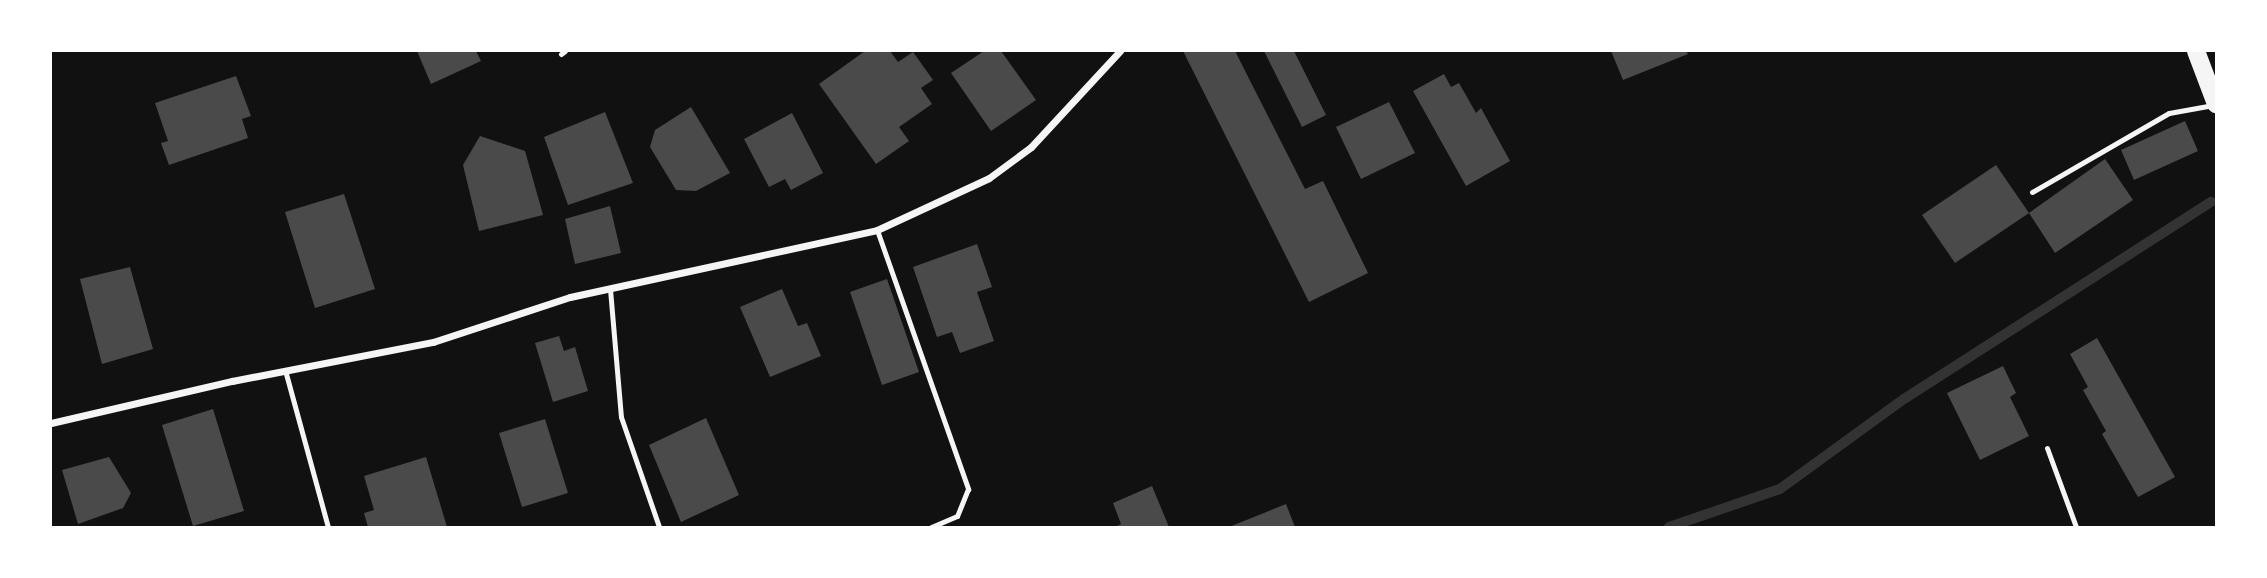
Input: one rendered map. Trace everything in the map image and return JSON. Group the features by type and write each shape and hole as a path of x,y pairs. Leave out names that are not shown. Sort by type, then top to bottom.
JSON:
{"main road":[{"path":"2196,51 2216,104"}],"street":[{"path":"51,423 285,370 433,342 610,289 877,230 989,178 1031,147 1120,51"}],"lane":[{"path":"2032,192 2169,113 2216,104"},
{"path":"877,230 968,489 957,516 931,527"},
{"path":"610,289 621,417 659,527"},
{"path":"285,370 328,527"},
{"path":"2046,448 2076,527"}],"building":[{"path":"417,51 476,51 481,61 431,84"},
{"path":"865,51 890,51 898,62 913,52 933,80 921,88 932,104 899,127 909,141 876,164 819,84"},
{"path":"984,51 1001,51 1036,100 991,131 951,73"},
{"path":"1183,51 1235,51 1305,189 1323,181 1368,273 1309,302"},
{"path":"1264,51 1294,51 1326,115 1302,127"},
{"path":"1611,51 1686,51 1688,54 1623,80"},
{"path":"1444,74 1451,87 1459,83 1476,113 1481,108 1510,161 1466,186 1413,91"},
{"path":"236,76 251,116 242,119 248,138 169,165 161,143 168,141 155,103"},
{"path":"1389,102 1415,153 1361,179 1336,127"},
{"path":"691,107 730,173 696,191 676,190 650,147 655,130"},
{"path":"605,112 633,183 568,205 544,137"},
{"path":"792,113 823,173 791,190 785,179 769,187 744,139"},
{"path":"2185,121 2198,151 2134,180 2121,150"},
{"path":"480,136 525,151 543,215 479,231 463,165"},
{"path":"2105,159 2133,200 2055,253 2029,213"},
{"path":"1996,165 2029,213 1955,263 1922,215"},
{"path":"344,194 375,289 315,308 285,212"},
{"path":"610,206 621,253 575,264 565,219"},
{"path":"977,244 992,287 977,292 994,341 960,353 952,332 937,337 913,267"},
{"path":"130,267 153,349 102,364 80,279"},
{"path":"887,279 919,372 882,385 850,292"},
{"path":"782,289 798,326 807,323 821,356 770,377 740,307"},
{"path":"559,336 564,351 575,347 588,391 553,402 535,343"},
{"path":"2097,338 2175,477 2138,497 2102,434 2106,431 2083,390 2088,387 2070,354"},
{"path":"2003,366 2016,393 2010,397 2029,436 1980,460 1947,393"},
{"path":"213,409 244,511 193,526 162,425"},
{"path":"706,418 739,495 681,522 649,445"},
{"path":"545,419 568,493 522,507 499,433"},
{"path":"109,457 131,493 123,508 78,524 62,470"},
{"path":"426,457 447,527 368,527 364,513 374,510 364,476"},
{"path":"1152,486 1169,527 1115,527 1121,524 1113,503"},
{"path":"1286,504 1295,527 1229,527"}],"waterway":[{"path":"1669,527 1780,489 1904,399 2211,202"}]}
